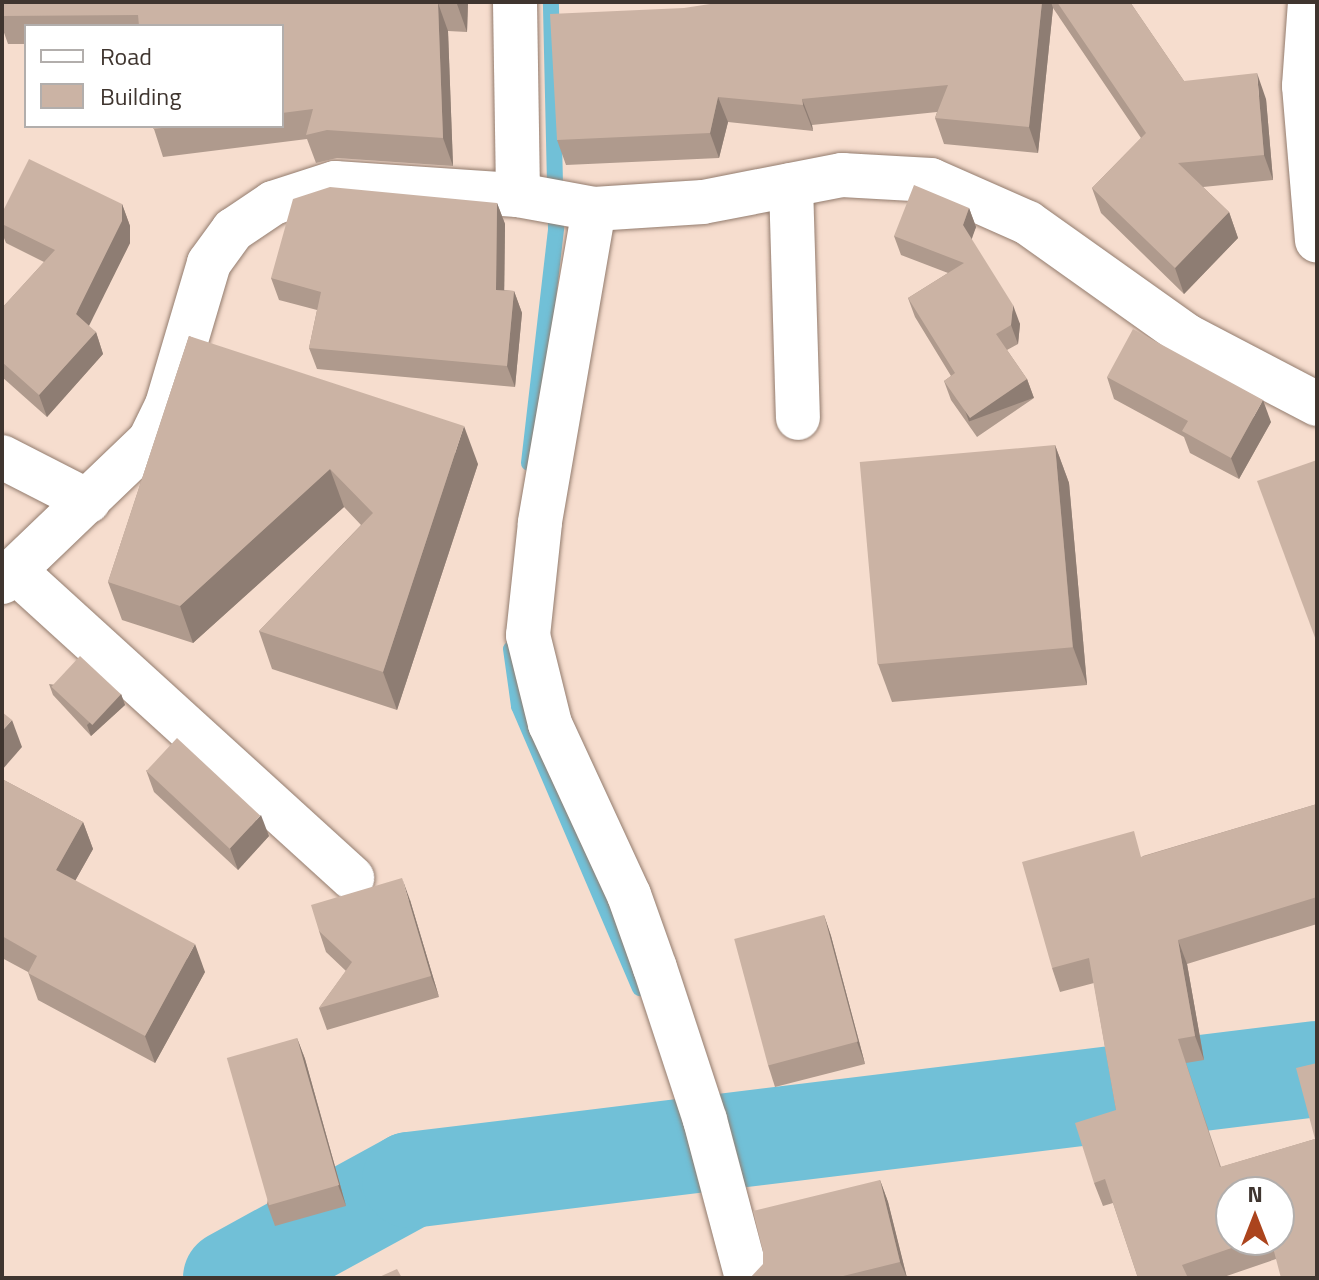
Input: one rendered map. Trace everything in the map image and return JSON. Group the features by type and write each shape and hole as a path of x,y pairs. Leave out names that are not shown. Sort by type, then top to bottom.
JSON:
{"street":[{"path":"515,2 525,196"},
{"path":"1311,10 1304,86 1317,235"},
{"path":"352,878 9,576 150,440 167,405 209,263 233,230 250,217 293,194 335,183 525,196 586,208 655,209 872,174 931,180 1028,223 1219,355 1317,404"},
{"path":"791,185 798,418"},
{"path":"586,208 540,523 528,635 550,724 629,895 705,1120 747,1278"},
{"path":"2,457 88,501"}],"building":[{"path":"2,2 457,2 438,3 443,138 327,130 306,135 313,109 284,113 284,24 139,24 138,15 2,16"},
{"path":"723,2 1042,2 1029,127 935,118 948,85 802,99 803,105 718,97 710,133 557,140 550,14 684,8"},
{"path":"1057,2 1130,2 1184,81 1257,73 1264,155 1178,163 1229,212 1175,268 1092,188 1146,133"},
{"path":"29,159 122,204 122,221 76,314 96,332 39,395 2,362 2,308 55,250 2,224 2,213"},
{"path":"914,185 969,208 963,225 1013,305 1011,325 996,334 1027,379 970,418 944,381 955,373 908,298 964,263 894,236"},
{"path":"330,187 497,203 496,290 514,291 507,366 309,348 321,292 271,278 293,199"},
{"path":"1133,329 1263,400 1231,458 1182,431 1188,421 1107,377"},
{"path":"189,336 464,426 383,672 259,631 373,513 330,469 180,606 108,582"},
{"path":"1055,445 1073,647 877,664 860,462"},
{"path":"1317,460 1317,643 1257,481"},
{"path":"80,656 121,694 92,725 51,687"},
{"path":"2,712 12,720 2,731"},
{"path":"177,738 260,816 230,849 146,771"},
{"path":"2,779 83,822 56,870 195,944 145,1036 28,973 37,956 2,936"},
{"path":"1317,804 1317,897 1178,940 1195,1036 1178,1039 1220,1167 1315,1139 1296,1068 1317,1063 1317,1278 1281,1278 1275,1256 1295,1256 1295,1176 1215,1176 1215,1254 1182,1265 1188,1278 1138,1278 1105,1179 1094,1183 1075,1123 1116,1110 1089,958 1052,968 1022,862 1134,831 1141,857"},
{"path":"402,878 431,976 319,1008 352,962 319,931 311,905"},
{"path":"824,915 858,1042 768,1066 734,939"},
{"path":"297,1038 339,1185 269,1205 227,1058"},
{"path":"880,1180 900,1262 835,1278 750,1278 763,1264 763,1251 753,1211"},
{"path":"397,1269 402,1278 377,1278"}],"waterway":[{"path":"529,463 556,228 551,2"},
{"path":"511,649 519,706 640,988"},
{"path":"231,1278 410,1180 1317,1069"}]}
